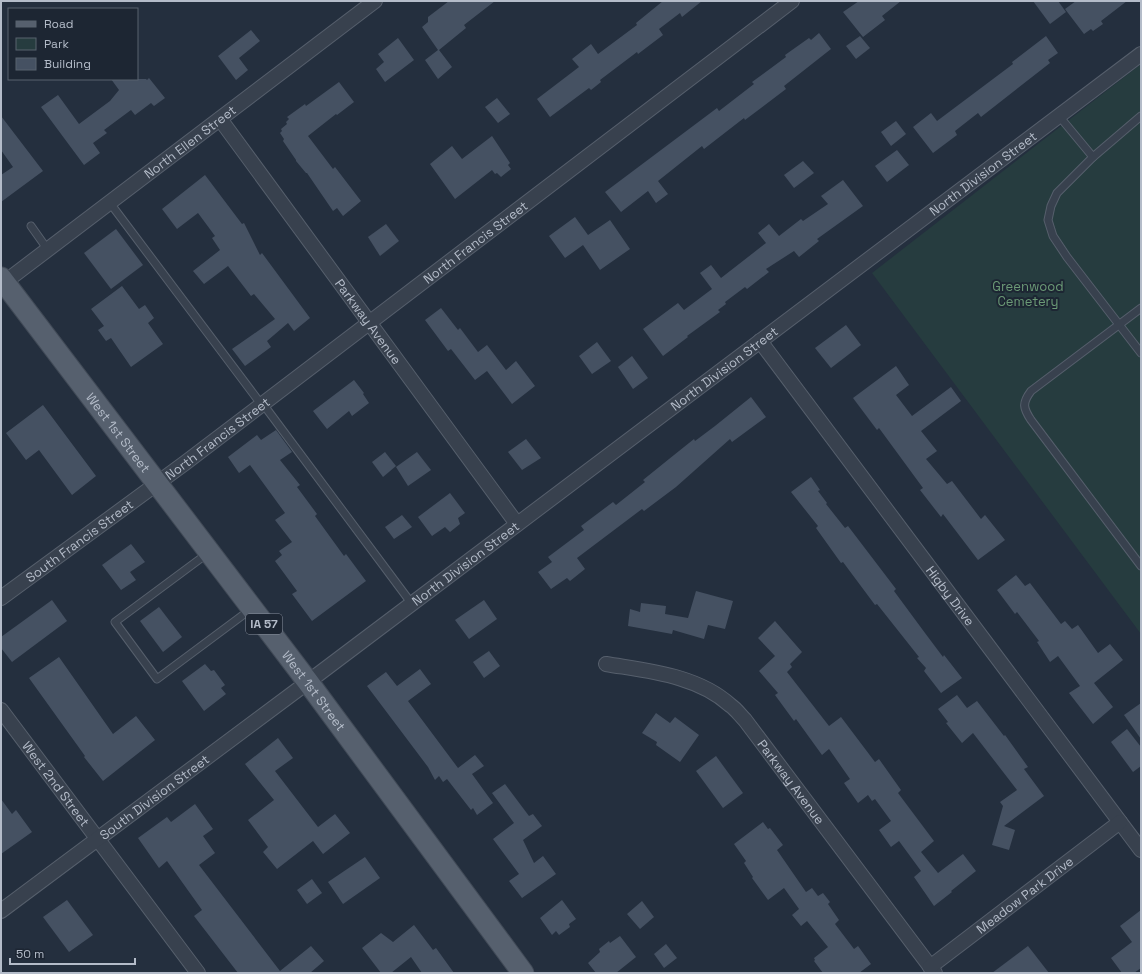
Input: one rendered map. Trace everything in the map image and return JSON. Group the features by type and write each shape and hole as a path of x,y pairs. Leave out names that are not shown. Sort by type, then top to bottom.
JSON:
{"main road":[{"name":"West 1st Street","path":"2,282 210,552 523,973"}],"street":[{"name":"North Ellen Street","path":"2,282 48,250 375,1"},
{"name":"North Francis Street","path":"157,482 185,463 792,1"},
{"name":"North Division Street","path":"308,682 1141,54"},
{"name":"Parkway Avenue","path":"220,119 517,524"},
{"name":"Higby Drive","path":"760,341 1141,850"},
{"name":"South Francis Street","path":"1,598 157,482"},
{"name":"Parkway Avenue","path":"606,664 671,676 711,691 730,704 745,720 933,970"},
{"name":"South Division Street","path":"1,911 308,682"},
{"name":"West 2nd Street","path":"1,710 198,973"},
{"name":"Meadow Park Drive","path":"933,970 1120,822"}],"lane":[{"path":"1059,116 1093,157"},
{"path":"1141,116 1093,157 1057,193 1051,206 1048,220 1053,236 1067,257 1141,353"},
{"path":"110,203 261,404 266,408 412,604"},
{"path":"30,226 48,250"},
{"path":"1141,308 1031,391 1024,399 1024,410 1031,420 1141,566"},
{"path":"210,552 115,622 157,679 252,609"}],"green space":[{"name":"Greenwood Cemetery","path":"1141,64 1141,634 872,273"}],"building":[{"path":"449,1 495,1 464,25 466,28 439,50 452,67 438,79 425,60 438,50 422,27 428,22 428,17"},
{"path":"663,1 702,1 682,17 680,13 659,29 663,35 638,54 637,52 600,80 601,82 591,90 589,88 550,117 537,99 579,67 572,59 591,44 598,54 637,25 636,23"},
{"path":"859,1 901,1 882,16 885,20 863,37 843,12"},
{"path":"1033,1 1058,1 1066,12 1050,24"},
{"path":"1076,1 1127,1 1101,21 1103,24 1093,31 1091,29 1084,34 1065,9"},
{"path":"251,30 260,41 239,58 248,70 236,80 218,56"},
{"path":"819,33 831,49 784,86 786,89 745,120 744,118 704,149 702,146 658,181 668,194 656,203 648,191 621,212 605,192 717,108 719,111 754,84 752,82 786,57 785,55 809,38 811,40"},
{"path":"860,36 870,48 856,59 846,46"},
{"path":"1046,36 1058,53 1048,60 1050,63 981,117 978,113 955,131 957,135 933,153 913,127 931,113 937,121 1013,64 1012,62"},
{"path":"398,38 414,60 385,82 376,69 384,62 378,54"},
{"path":"149,78 165,98 154,106 151,103 135,115 131,110 104,130 107,133 93,143 100,153 84,165 41,107 58,95 79,124 110,101 119,90 112,80 147,80"},
{"path":"339,82 354,102 308,136 333,169 335,167 361,201 343,216 337,208 333,211 307,173 296,161 283,141 284,139 280,133 282,131 281,129 287,124 286,122 289,119 287,117 305,104 306,106"},
{"path":"497,98 510,114 498,123 485,107"},
{"path":"1,116 43,171 1,202 1,175 13,167 1,150"},
{"path":"896,121 906,134 891,146 881,132"},
{"path":"492,136 510,163 508,165 511,169 501,177 497,173 495,174 492,170 455,199 430,164 452,146 462,159"},
{"path":"897,150 909,165 887,182 875,166"},
{"path":"803,161 814,173 794,188 784,175"},
{"path":"205,175 242,224 244,223 260,255 262,253 310,318 294,331 288,323 267,341 271,347 245,366 232,349 275,319 254,294 251,296 228,266 204,284 193,271 220,250 212,238 215,236 198,213 177,229 162,209"},
{"path":"843,180 863,206 817,239 819,241 799,257 794,251 766,269 769,272 747,289 745,287 725,302 726,304 718,310 720,312 663,356 643,329 678,303 684,310 712,289 700,273 711,265 721,278 766,243 758,233 769,224 779,236 801,219 803,221 828,204 821,196"},
{"path":"575,217 588,235 610,220 630,249 600,270 583,245 565,258 549,236"},
{"path":"386,224 399,241 380,256 368,237"},
{"path":"116,229 143,265 111,289 84,253"},
{"path":"122,286 139,309 145,305 154,318 148,323 163,344 131,367 111,338 106,341 98,330 104,326 91,309"},
{"path":"441,308 458,330 460,328 478,352 487,345 506,370 516,361 535,386 512,404 487,371 475,380 451,349 448,351 425,320"},
{"path":"846,325 861,345 831,368 815,348"},
{"path":"597,342 611,361 592,374 579,356"},
{"path":"632,356 648,378 633,389 618,367"},
{"path":"896,366 909,385 896,395 912,416 951,387 961,401 921,431 937,451 926,459 947,484 952,481 981,519 985,515 1005,540 978,560 943,514 941,517 920,490 923,488 879,428 877,430 853,398"},
{"path":"354,380 364,393 363,394 369,403 352,416 349,411 327,429 313,411"},
{"path":"751,397 766,417 732,442 730,439 676,487 644,511 642,509 577,558 585,569 570,581 567,578 551,589 538,572 552,562 548,557 584,530 581,526 613,502 616,505 645,482 643,480 694,439 695,441"},
{"path":"43,405 96,476 72,495 39,450 26,460 6,433"},
{"path":"276,430 292,452 280,460 300,485 297,487 317,514 315,516 344,556 346,554 366,581 312,621 292,594 297,591 275,561 282,555 279,551 292,542 275,520 285,513 250,465 239,473 228,457 257,435 261,440"},
{"path":"526,439 541,458 522,470 508,452"},
{"path":"385,452 396,466 383,477 372,462"},
{"path":"417,452 431,470 408,486 396,467"},
{"path":"811,477 820,490 818,491 827,503 826,504 845,528 848,526 896,589 894,591 943,657 944,655 962,678 941,693 924,671 926,668 917,658 919,657 877,604 875,605 843,562 841,563 816,528 818,526 791,492"},
{"path":"450,493 465,513 458,518 460,524 450,532 445,527 432,536 418,517"},
{"path":"402,515 412,527 394,539 385,527"},
{"path":"131,544 145,562 130,572 136,580 121,590 102,565"},
{"path":"1016,575 1025,586 1030,583 1061,624 1065,621 1072,629 1078,625 1098,653 1110,644 1123,660 1094,683 1113,707 1093,724 1069,693 1080,686 1058,656 1050,662 1037,642 1039,641 1017,612 1015,614 997,590"},
{"path":"696,591 733,601 725,629 708,625 704,639 673,630 672,634 628,626 630,609 640,612 641,603 666,606 665,614 688,618"},
{"path":"52,600 67,621 12,662 1,648 1,637"},
{"path":"484,600 497,619 469,639 455,620"},
{"path":"159,607 182,637 163,652 140,621"},
{"path":"775,621 802,652 790,664 792,667 787,672 829,726 841,717 875,762 879,759 901,790 898,793 934,841 921,852 938,873 963,854 976,871 934,906 914,877 921,871 899,841 891,847 879,830 891,821 875,799 872,801 868,795 858,803 844,783 850,779 829,749 822,755 796,719 794,721 775,695 778,693 759,671 775,656 758,638"},
{"path":"489,651 500,666 484,678 473,662"},
{"path":"59,657 113,734 136,716 155,740 103,781 84,757 85,756 29,678"},
{"path":"205,664 211,671 214,670 225,685 221,688 226,694 204,711 182,681"},
{"path":"420,669 431,684 408,701 458,768 475,755 484,766 472,774 493,803 477,815 473,808 471,810 447,779 443,782 439,776 435,780 428,767 367,686 386,672 397,686"},
{"path":"957,695 967,708 977,701 1004,736 1005,735 1028,767 1024,769 1044,796 1004,826 1015,830 1009,850 992,845 1003,806 1000,802 1017,790 973,733 962,743 946,723 948,722 938,709"},
{"path":"1141,703 1141,739 1124,715"},
{"path":"656,713 670,723 675,717 699,735 680,762 656,745 657,742 642,733"},
{"path":"1127,729 1141,747 1141,766 1133,772 1111,742"},
{"path":"278,738 293,758 275,771 318,827 335,814 350,833 323,854 313,841 277,869 263,852 268,847 248,820 274,800 245,764"},
{"path":"716,756 743,793 723,808 696,771"},
{"path":"505,784 529,816 533,814 542,826 523,840 534,863 543,856 556,874 522,898 509,881 519,874 493,839 514,823 492,793"},
{"path":"1,799 12,814 16,810 32,832 1,854"},
{"path":"195,804 213,829 203,836 215,853 199,865 280,971 311,946 324,961 310,973 238,973 194,916 202,910 167,861 159,868 138,838 167,817 171,822"},
{"path":"763,822 768,829 770,828 783,845 777,850 806,892 812,888 818,896 823,893 830,902 828,904 839,920 835,924 854,949 858,946 871,964 859,973 823,973 814,961 814,958 828,947 807,921 801,926 792,915 799,909 784,888 768,900 752,878 753,877 744,863 746,861 734,844"},
{"path":"365,857 380,878 343,904 328,882"},
{"path":"312,879 322,893 307,904 297,890"},
{"path":"67,900 93,935 69,952 43,917"},
{"path":"562,900 576,919 569,924 570,927 559,935 556,931 552,935 540,918"},
{"path":"642,901 654,917 640,929 627,914"},
{"path":"1141,910 1141,968 1134,973 1122,973 1111,958 1132,942 1120,926"},
{"path":"414,925 433,950 436,948 454,973 422,973 411,957 391,973 381,973 362,948 381,933 393,942"},
{"path":"620,936 636,957 616,973 596,973 588,963 600,952 599,949 609,941 610,943"},
{"path":"666,944 677,958 664,968 654,954"},
{"path":"1028,946 1049,973 992,973"}]}
